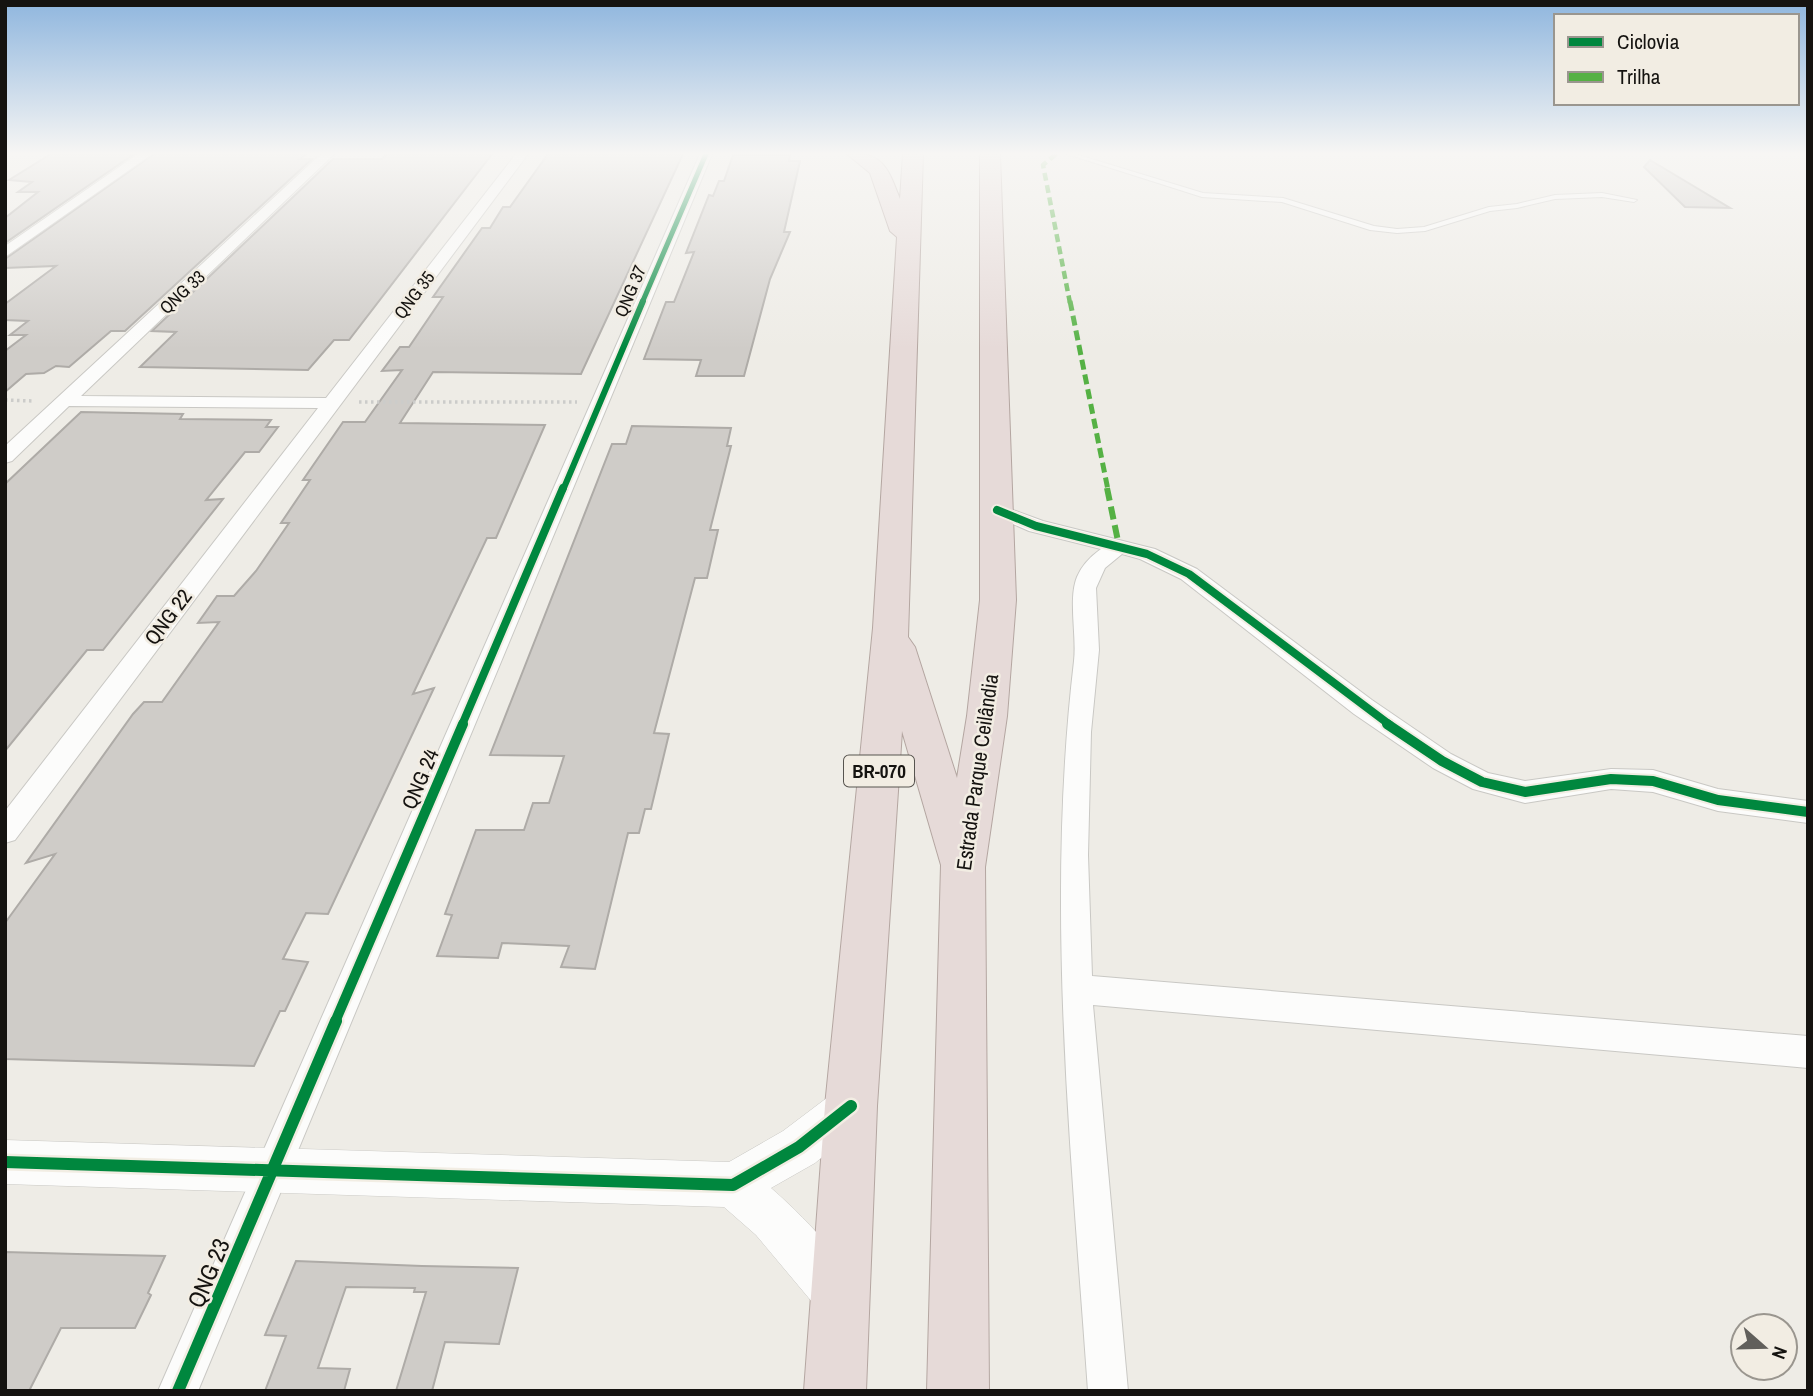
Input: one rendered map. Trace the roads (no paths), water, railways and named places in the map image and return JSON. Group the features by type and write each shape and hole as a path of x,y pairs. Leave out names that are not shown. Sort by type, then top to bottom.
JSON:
{"highway":[{"path":"897,219 907,249"},
{"name":"BR-070","path":"835,1391 851,1106 891,628 909,219"},
{"name":"Estrada Parque Ceilândia","path":"958,1391 962,867 987,716 997,613 997,510 988,219"},
{"path":"891,628 962,867"}],"street":[{"path":"5,253 53,219"},
{"name":"QNG 33","path":"5,457 258,219"},
{"name":"QNG 35","path":"331,403 471,219"},
{"name":"QNG 37","path":"599,401 677,219"},
{"path":"66,401 331,403"},
{"name":"QNG 24","path":"273,1170 599,401"},
{"name":"QNG 22","path":"5,832 331,403"},
{"path":"997,510 1036,526 1147,554 1189,574 1363,707 1442,761 1482,782 1525,792 1611,779 1653,781 1717,800 1808,812"},
{"path":"1108,1391 1077,989 1074,855 1078,732 1087,650 1085,588 1088,576 1097,564 1119,546"},
{"path":"1077,989 1808,1052"},
{"path":"5,1163 733,1185 799,1147 851,1106"},
{"name":"QNG 23","path":"178,1391 273,1170"},
{"path":"733,1185 772,1219 841,1300"}],"lane":[{"path":"1345,219 1373,228 1397,231 1425,229 1457,219"}]}
